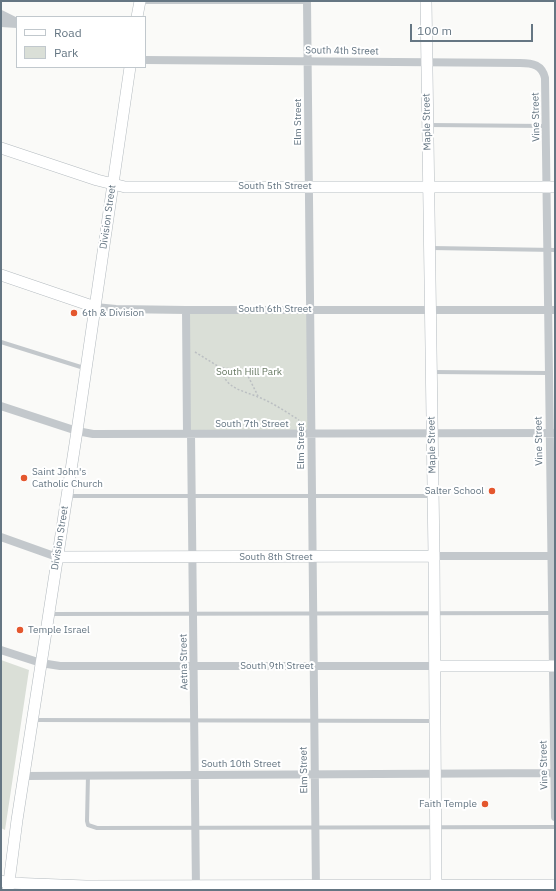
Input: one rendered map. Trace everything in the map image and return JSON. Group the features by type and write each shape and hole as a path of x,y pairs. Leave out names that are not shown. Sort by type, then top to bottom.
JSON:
{"street":[{"path":"137,16 139,1"},
{"name":"Elm Street","path":"307,1 308,186 311,309 312,613 316,887"},
{"name":"Maple Street","path":"426,1 427,186 434,556 436,887"},
{"path":"1,14 16,22"},
{"path":"1,23 16,23"},
{"name":"South 4th Street","path":"146,60 520,63 539,66"},
{"name":"Vine Street","path":"539,66 545,78 546,126 551,187 551,310 548,373 552,434 555,817"},
{"name":"Division Street","path":"6,885 77,431 130,68"},
{"name":"South 5th Street","path":"1,148 112,185 135,187 551,187"},
{"name":"South 6th Street","path":"1,275 95,307 116,309 551,310"},
{"name":"Aetna Street","path":"186,310 192,495 196,888"},
{"name":"South 7th Street","path":"1,406 77,431 100,434 552,434"},
{"name":"South 8th Street","path":"1,537 57,556 553,556"},
{"name":"South 9th Street","path":"1,650 40,664 60,666 554,666"},
{"name":"South 10th Street","path":"24,776 314,773 555,773"},
{"path":"6,885 196,888 555,885"}],"lane":[{"path":"139,1 307,1"},
{"path":"427,125 546,126"},
{"path":"428,248 551,250"},
{"path":"1,342 86,368"},
{"path":"431,372 548,373"},
{"path":"67,496 433,496"},
{"path":"48,614 553,613"},
{"path":"32,720 435,721"},
{"path":"88,775 86,816 88,825 92,827 555,827"}],"path":[{"path":"186,346 221,368 235,369 248,376 258,396"},
{"path":"221,368 224,379 233,387 240,391 258,396 299,420"}],"green space":[{"name":"South Hill Park","path":"311,309 311,434 187,434 186,310"},
{"path":"1,660 29,670 5,830 1,828"}],"place":[{"name":"6th & Division","path":"74,313"},
{"name":"Saint John's Catholic Church","path":"24,478"},
{"name":"Salter School","path":"492,491"},
{"name":"Temple Israel","path":"20,630"},
{"name":"Faith Temple","path":"485,804"}]}
